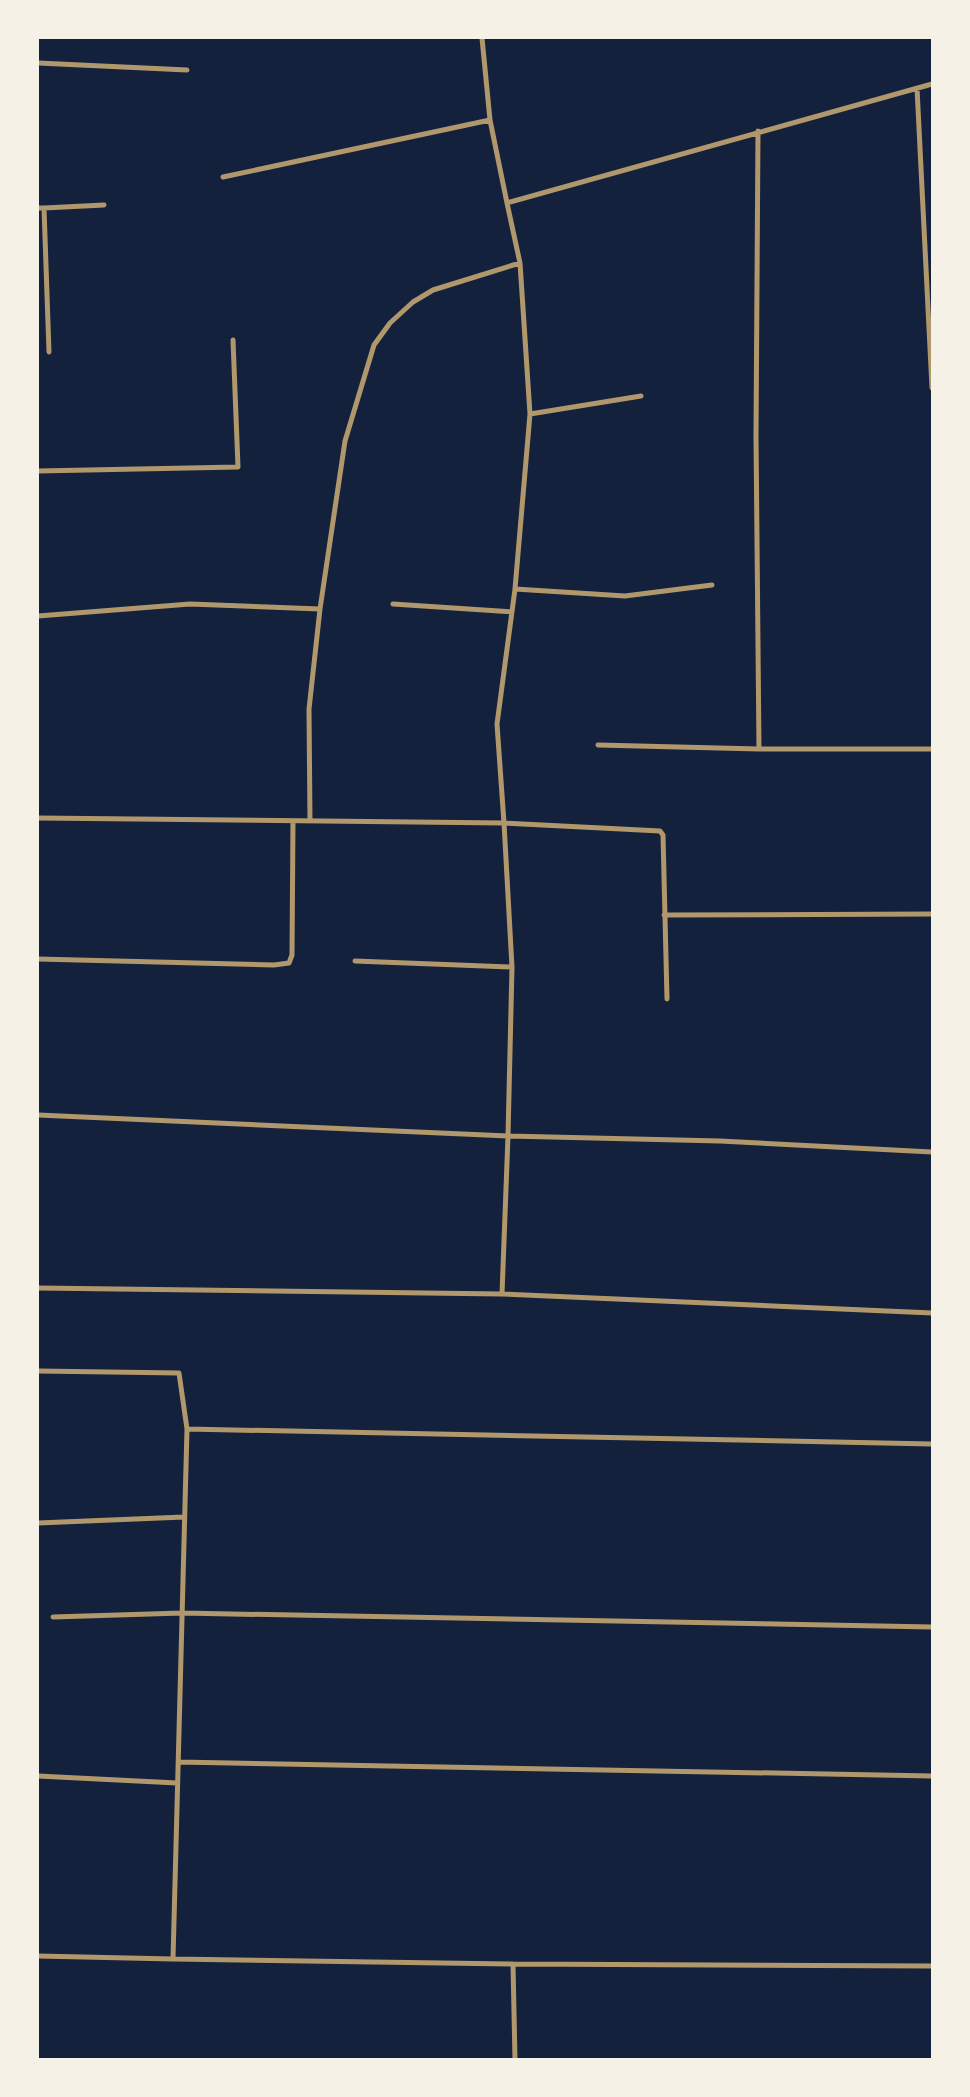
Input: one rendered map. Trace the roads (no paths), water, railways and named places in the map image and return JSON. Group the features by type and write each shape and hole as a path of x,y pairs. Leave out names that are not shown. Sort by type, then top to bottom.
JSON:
{"street":[{"path":"482,38 490,120 520,263 530,414 515,589 497,724 512,968 502,1294"},
{"path":"38,64 187,70"},
{"path":"506,203 758,131 932,84"},
{"path":"917,88 932,388"},
{"path":"223,177 490,120"},
{"path":"758,131 756,436 759,749"},
{"path":"38,208 104,205"},
{"path":"44,208 49,352"},
{"path":"310,821 309,708 320,609 345,441 374,345 396,318 413,302 433,290 520,263"},
{"path":"38,471 238,467 233,340"},
{"path":"530,414 641,396"},
{"path":"515,589 625,596 712,585"},
{"path":"38,616 190,604 320,609"},
{"path":"393,604 512,612"},
{"path":"598,745 759,749 932,749"},
{"path":"38,818 504,823 660,831 662,835 667,999"},
{"path":"38,958 274,965 289,962 292,955 293,821"},
{"path":"664,915 932,914"},
{"path":"355,961 512,968"},
{"path":"38,1115 508,1136 720,1142 932,1152"},
{"path":"38,1288 502,1294 932,1313"},
{"path":"38,1371 179,1374 187,1429 173,1958"},
{"path":"187,1429 932,1444"},
{"path":"38,1523 184,1517"},
{"path":"53,1617 182,1613 932,1627"},
{"path":"178,1762 932,1776"},
{"path":"38,1776 178,1783"},
{"path":"38,1956 513,1964 932,1966"},
{"path":"513,1964 515,2060"}]}
